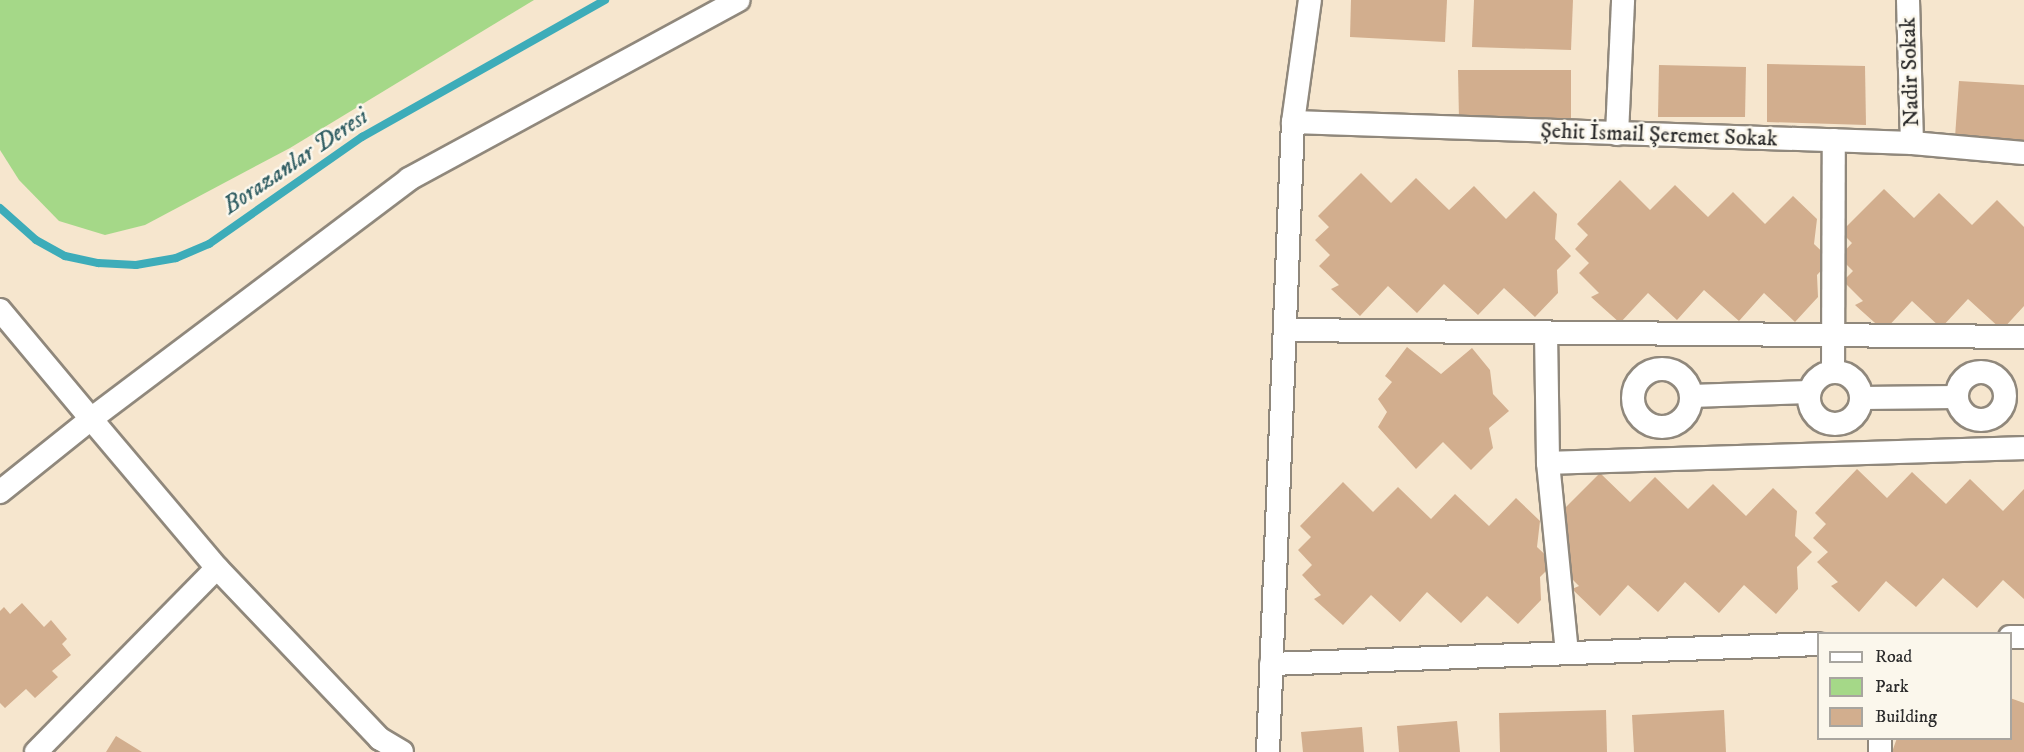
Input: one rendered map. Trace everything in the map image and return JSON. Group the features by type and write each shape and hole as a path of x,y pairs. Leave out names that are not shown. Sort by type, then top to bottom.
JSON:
{"street":[{"path":"0,492 90,418 410,179 739,0"},
{"path":"1268,752 1293,122 1310,0"},
{"path":"1617,134 1623,0"},
{"name":"Nadir Sokak","path":"1908,0 1912,143"},
{"name":"Şehit İsmail Şeremet Sokak","path":"1293,122 1912,143 2024,153"},
{"path":"1833,371 1836,335 1834,140"},
{"path":"0,310 217,568 380,739 402,752"},
{"path":"1285,330 2024,337"},
{"path":"1546,332 1548,463 1567,654"},
{"path":"1668,369 1678,334"},
{"path":"1976,337 1980,373"},
{"path":"1658,369 1668,369 1685,380 1691,396 1686,414 1664,427 1646,423 1638,416 1632,397 1640,378 1658,369"},
{"path":"1833,371 1850,376 1861,399 1848,421 1831,424 1816,416 1809,392 1818,378 1833,371"},
{"path":"1980,373 2000,382 2005,397 1992,417 1976,420 1962,411 1957,397 1961,383 1980,373"},
{"path":"1691,396 1809,392"},
{"path":"1861,399 1957,397"},
{"path":"1973,450 1976,420"},
{"path":"1831,424 1831,454"},
{"path":"1664,427 1669,460"},
{"path":"1548,463 2024,448"},
{"path":"36,752 217,568"},
{"path":"1271,664 1817,644"}],"green space":[{"path":"0,0 534,0 290,148 145,225 105,235 59,221 19,180 0,150"}],"building":[{"path":"1351,0 1447,0 1445,42 1350,37"},
{"path":"1474,0 1573,0 1571,50 1472,47"},
{"path":"1767,64 1865,66 1866,125 1767,122"},
{"path":"1659,65 1746,67 1745,117 1658,117"},
{"path":"1458,70 1571,70 1571,119 1459,119"},
{"path":"1959,81 2024,85 2024,141 1955,137"},
{"path":"1361,173 1391,203 1416,178 1449,210 1474,186 1506,219 1534,191 1557,214 1555,239 1571,256 1557,270 1558,293 1535,317 1504,288 1478,315 1444,284 1417,313 1388,286 1360,316 1331,289 1339,285 1319,266 1330,255 1315,240 1329,227 1318,216"},
{"path":"1620,180 1650,210 1675,185 1708,217 1733,192 1765,224 1793,196 1817,219 1814,244 1831,260 1817,275 1818,297 1795,322 1764,293 1739,321 1704,290 1677,320 1648,293 1620,323 1591,297 1599,293 1579,273 1589,263 1575,249 1588,235 1577,224"},
{"path":"1884,189 1914,218 1939,193 1972,225 1997,200 2024,227 2024,306 2002,330 1968,299 1941,328 1912,301 1884,331 1855,305 1863,301 1843,281 1853,271 1839,257 1852,243 1841,232"},
{"path":"1407,347 1441,374 1472,348 1490,370 1493,394 1509,411 1489,428 1493,448 1471,470 1443,442 1416,469 1378,427 1387,412 1378,399 1392,382 1385,376"},
{"path":"1857,469 1887,498 1912,472 1946,504 1970,479 2003,511 2024,489 2024,599 2003,580 1977,608 1943,578 1916,607 1886,581 1859,612 1831,586 1838,582 1817,562 1828,552 1813,538 1826,524 1815,513"},
{"path":"1600,473 1630,502 1655,477 1688,509 1713,484 1746,516 1773,488 1797,511 1795,536 1812,552 1797,567 1798,589 1776,614 1744,585 1719,613 1685,582 1658,612 1628,585 1600,616 1572,589 1579,586 1559,566 1570,555 1555,541 1568,527 1557,516"},
{"path":"1343,482 1373,512 1398,487 1431,519 1455,494 1489,526 1516,498 1540,521 1537,547 1554,563 1540,577 1541,600 1518,624 1487,596 1461,623 1427,592 1400,622 1371,595 1343,625 1314,599 1321,595 1302,575 1312,565 1298,550 1311,537 1300,526"},
{"path":"22,603 44,627 51,620 67,639 62,644 71,655 52,671 58,677 35,698 26,689 5,708 0,703 0,611 4,607 10,614"},
{"path":"2012,699 2024,703 2024,752 1892,752 1896,740 2012,740"},
{"path":"1606,710 1607,752 1500,752 1499,713"},
{"path":"1724,710 1726,752 1634,752 1632,715"},
{"path":"1457,721 1460,752 1399,752 1397,726"},
{"path":"1362,727 1364,752 1303,752 1301,732"},
{"path":"116,736 142,752 106,752"}],"waterway":[{"name":"Borazanlar Deresi","path":"0,208 36,240 65,256 98,263 136,265 176,258 209,244 362,137 605,0"}]}
